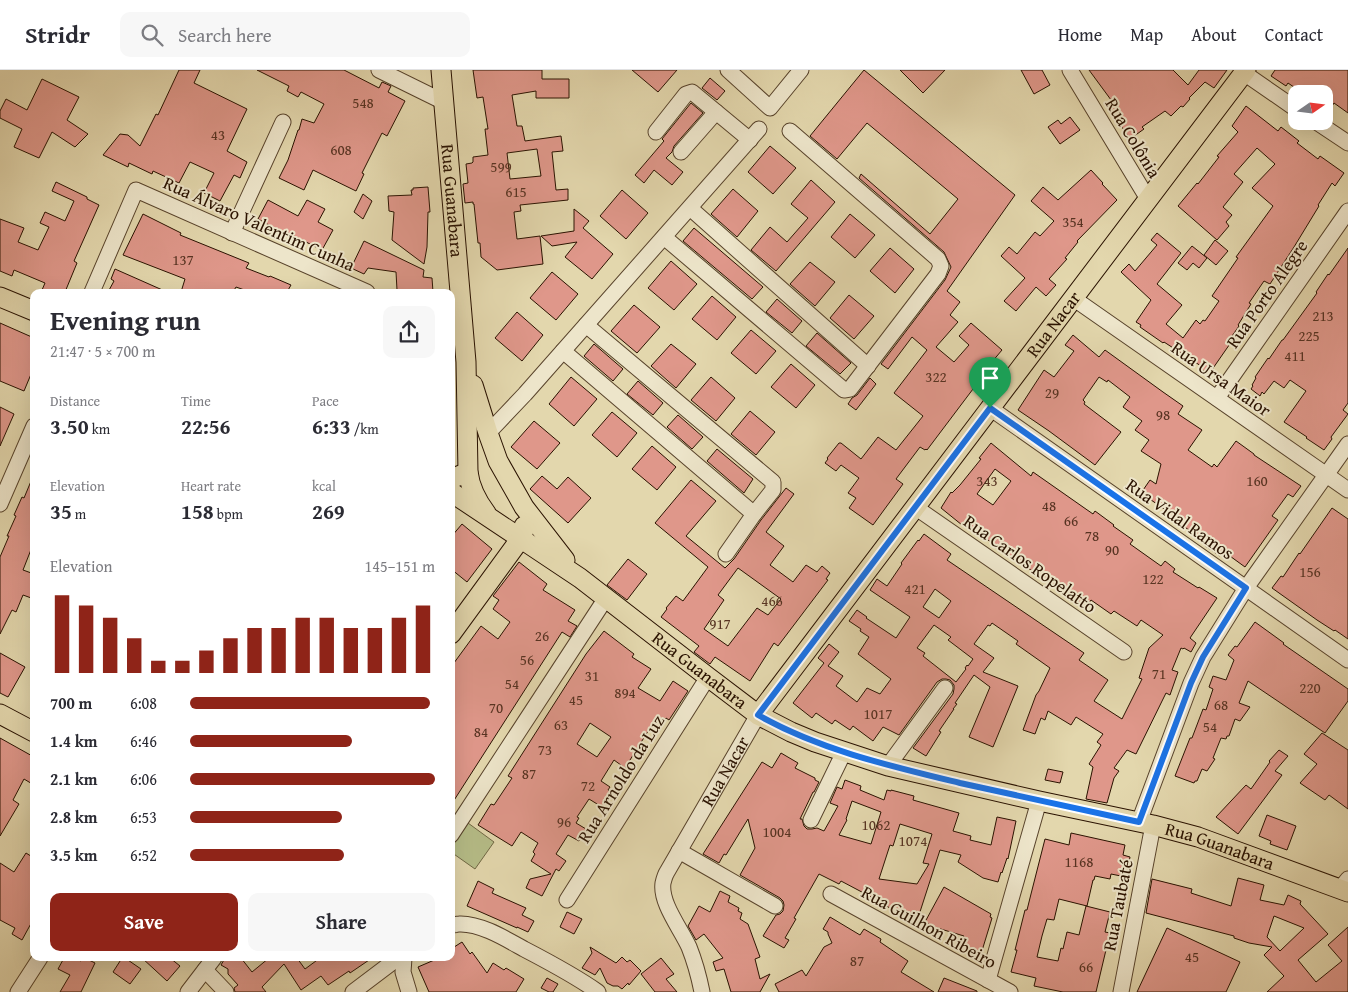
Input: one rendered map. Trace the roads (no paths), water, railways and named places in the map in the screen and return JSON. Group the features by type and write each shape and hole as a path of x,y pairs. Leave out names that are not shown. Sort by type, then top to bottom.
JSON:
{"main road":[{"name":"Rua Guanabara","path":"441,70 455,289"},
{"name":"Rua Nacar","path":"758,715 1245,72"},
{"path":"0,297 30,310"},
{"name":"Rua Guanabara","path":"455,297 457,332 498,461 524,507 580,578"},
{"name":"Rua Guanabara","path":"466,362 460,475 469,480 476,497 494,520 580,578 758,715 791,732 888,766 1039,801 1146,823 1198,837 1345,887"},
{"path":"460,475 488,434"},
{"path":"460,475 479,460 488,458 498,461"},
{"path":"455,495 494,520 514,522 524,507"},
{"path":"455,629 521,538 524,530 524,507"},
{"path":"0,714 30,730"}],"street":[{"path":"379,70 444,102"},
{"path":"728,70 770,108 801,70"},
{"name":"Rua Colônia","path":"1070,70 1148,199"},
{"path":"1245,72 1288,103"},
{"path":"488,434 755,135 716,112 692,92 686,94 656,132"},
{"path":"681,152 716,112"},
{"path":"232,233 283,122"},
{"path":"1328,130 1348,143"},
{"path":"664,237 844,390 850,389 938,274 941,266 938,259 790,131"},
{"name":"Rua Álvaro Valentim Cunha","path":"93,289 136,190 360,289"},
{"path":"690,208 868,366"},
{"name":"Rua Porto Alegre","path":"1217,398 1348,211"},
{"name":"Rua Ursa Maior","path":"1074,298 1348,490"},
{"path":"586,325 773,482 773,490 726,554"},
{"path":"563,351 754,514"},
{"name":"Rua Vidal Ramos","path":"990,408 1348,660"},
{"path":"0,504 30,435"},
{"name":"Rua Taubaté","path":"1121,992 1146,823 1191,683 1203,657 1246,588 1348,444"},
{"name":"Rua Carlos Ropelatto","path":"915,507 1124,652"},
{"path":"455,829 606,598"},
{"name":"Rua Arnoldo da Luz","path":"566,900 708,677"},
{"path":"888,766 945,688"},
{"name":"Rua Nacar","path":"702,992 695,963 666,903 663,883 667,872 758,715"},
{"path":"811,820 844,752"},
{"path":"988,980 1039,801"},
{"path":"679,851 775,906"},
{"name":"Rua Guilhon Ribeiro","path":"831,894 1010,992"},
{"path":"455,925 470,926 499,936 557,966 598,992"},
{"path":"18,992 38,961"},
{"path":"352,992 394,961"},
{"path":"404,961 403,972 409,992"},
{"path":"188,992 209,964 226,992"}]}
